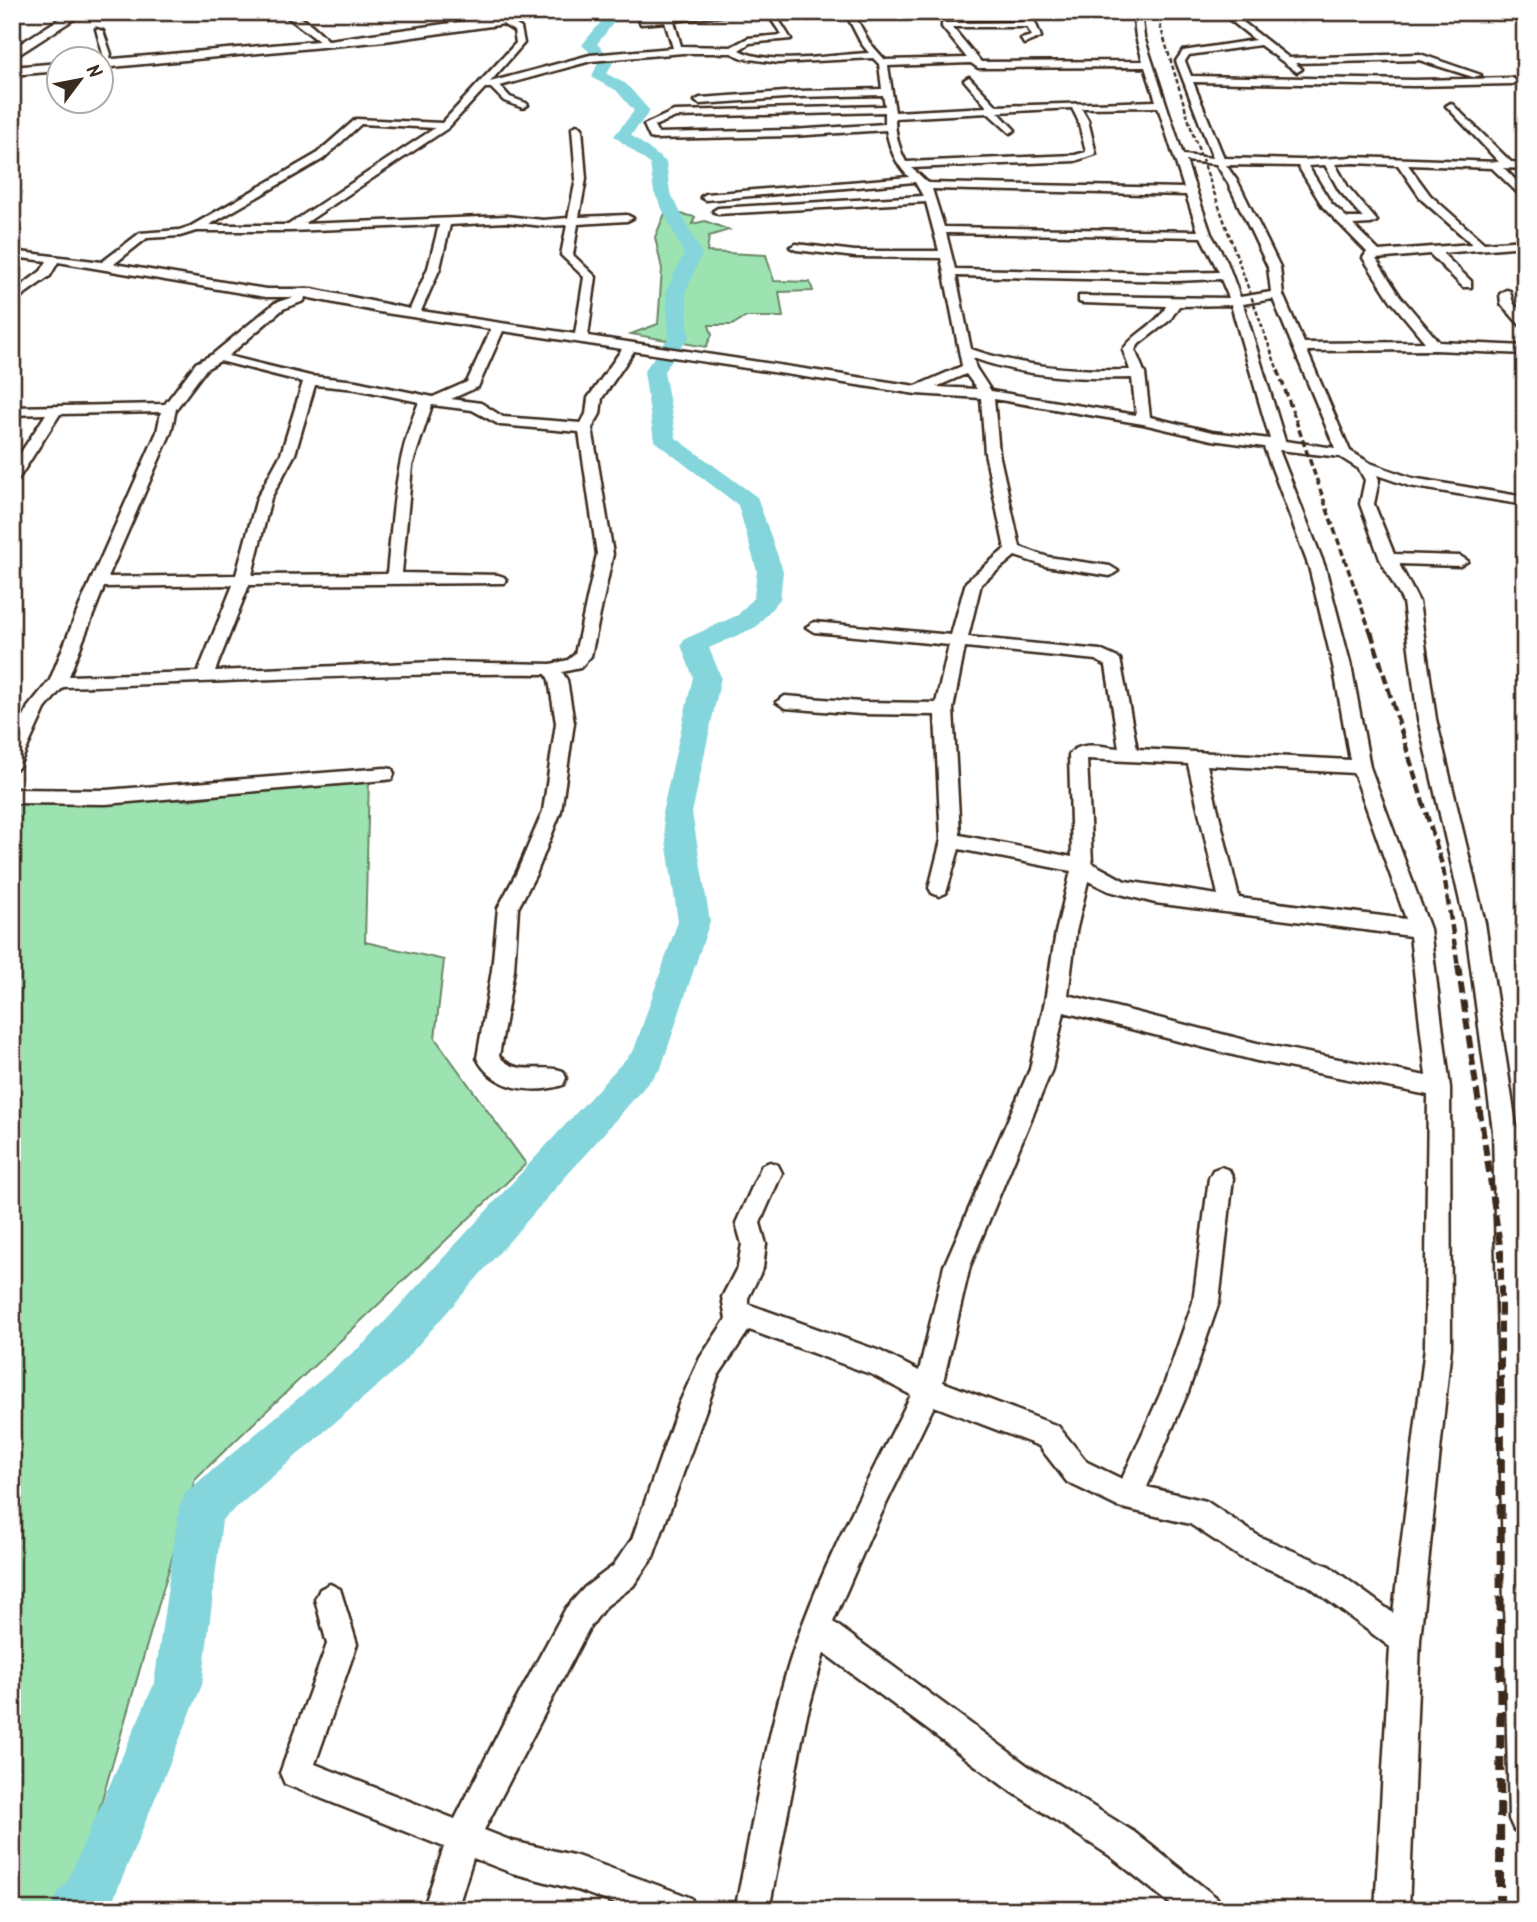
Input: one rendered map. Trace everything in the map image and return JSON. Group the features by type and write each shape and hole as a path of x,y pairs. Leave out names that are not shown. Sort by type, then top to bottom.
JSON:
{"main road":[{"path":"12,46 65,12"},
{"path":"12,55 79,12"}],"street":[{"path":"285,12 327,43"},
{"path":"491,12 498,16 554,12"},
{"path":"640,21 753,12"},
{"path":"488,85 590,58 683,50 733,50 744,42 789,36 771,12"},
{"path":"849,12 865,43 879,59 896,152 903,165 922,183 930,199 950,272 969,368 987,394 992,453 1013,550"},
{"path":"1024,41 1037,37 1027,12"},
{"path":"1137,12 1140,37 1148,64 1205,234 1236,301 1275,446 1317,567 1343,670 1360,767 1420,929 1439,1088 1438,1348 1405,1640 1405,1714 1397,1794 1392,1910"},
{"path":"1224,12 1316,82"},
{"path":"116,63 327,43 504,21 518,14"},
{"path":"302,22 316,17"},
{"path":"669,19 677,48 683,50"},
{"path":"290,228 417,147 445,126 488,85 520,43 519,30 504,21"},
{"path":"1030,24 945,25 978,65 1148,64"},
{"path":"763,29 769,39"},
{"path":"99,31 104,46"},
{"path":"1260,41 1186,53 1180,61 1195,104 1221,161 1274,267 1277,295 1344,453"},
{"path":"733,50 740,56 764,60 973,60"},
{"path":"1286,61 1420,57 1486,79 1512,81 1522,87"},
{"path":"12,71 46,68"},
{"path":"1187,79 1316,82 1512,81"},
{"path":"969,80 1010,130"},
{"path":"488,85 510,101 523,105"},
{"path":"700,114 711,108 700,101 825,88 887,92"},
{"path":"499,110 510,101"},
{"path":"890,117 785,110 748,114 674,114 649,125 654,136 792,133 890,117 1076,105 1163,104"},
{"path":"903,165 1075,158 1091,154 1083,120 1076,105"},
{"path":"1451,106 1507,164"},
{"path":"104,267 144,236 180,233 195,228 319,157 359,121 445,126"},
{"path":"577,128 581,179 567,255 570,261 588,272 590,277 580,340"},
{"path":"1179,157 1221,161 1401,161 1525,166"},
{"path":"1327,160 1343,188 1371,221 1342,222"},
{"path":"1401,161 1415,188 1427,202 1482,246"},
{"path":"1301,163 1342,222 1375,255"},
{"path":"1494,164 1525,197"},
{"path":"706,197 922,183 1193,192"},
{"path":"718,211 930,199"},
{"path":"195,228 290,228 444,221 573,221 627,218"},
{"path":"414,313 426,293 436,263 444,221"},
{"path":"939,230 1205,234"},
{"path":"1435,346 1382,280 1369,258 1375,255 1525,243"},
{"path":"796,247 855,254 946,255"},
{"path":"1433,251 1467,284"},
{"path":"12,254 54,258 266,293 312,293 580,340 916,390 987,394 1143,419 1212,436 1344,453 1365,466 1409,482 1525,501"},
{"path":"12,299 46,274 54,258"},
{"path":"950,272 1176,278 1226,275"},
{"path":"266,293 279,306"},
{"path":"12,764 37,707 58,682 98,582 164,432 169,408 190,385 201,366 218,357 279,306 312,293"},
{"path":"1083,299 1236,301 1277,295"},
{"path":"1506,295 1507,304 1525,323"},
{"path":"1143,419 1138,374 1129,351 1132,343 1145,330 1167,318 1174,302"},
{"path":"476,406 473,384 499,326"},
{"path":"1298,347 1435,346 1525,350"},
{"path":"58,682 333,674 435,667 551,669 574,664 583,656 605,554 585,428 593,414 595,398 630,347"},
{"path":"966,351 992,362 1023,370 1076,374 1138,374"},
{"path":"218,357 310,380 356,385 476,406 500,421 585,428"},
{"path":"916,390 969,368"},
{"path":"205,676 243,581 264,498 288,454 310,380"},
{"path":"394,578 402,476 413,429 431,400 473,384"},
{"path":"12,411 169,408"},
{"path":"12,478 56,410"},
{"path":"1365,466 1372,480 1367,504 1388,559 1411,601 1427,719 1475,923 1505,1131 1525,1819"},
{"path":"1013,550 1045,561 1110,571"},
{"path":"939,888 951,840 944,709 958,642 974,582 1013,550"},
{"path":"1388,559 1460,561"},
{"path":"98,582 394,578 498,580"},
{"path":"814,627 1109,658 1114,663 1129,755"},
{"path":"551,669 558,680 565,723 552,811 527,872 508,908 503,970 488,1058 495,1070 511,1079 555,1078"},
{"path":"785,702 861,708 944,709"},
{"path":"752,1910 790,1719 816,1628 860,1527 928,1390 957,1266 1041,1069 1056,1001 1066,932 1082,866 1078,755 1082,752 1360,767"},
{"path":"1196,759 1231,906"},
{"path":"12,796 106,797 385,775"},
{"path":"951,840 1082,866 1097,880 1113,886 1231,906 1420,929"},
{"path":"1056,1001 1257,1052 1439,1088"},
{"path":"770,1173 748,1223 754,1244 750,1268 735,1297 736,1313 880,1364 928,1390 1048,1436 1077,1472 1128,1497 1196,1511 1250,1547 1319,1576 1405,1640"},
{"path":"1128,1497 1175,1392 1206,1302 1221,1178"},
{"path":"440,1910 464,1836 514,1735 577,1619 595,1597 623,1576 643,1547 689,1414 709,1367 744,1315"},
{"path":"330,1599 342,1644 296,1773 464,1836 512,1857 577,1873 679,1910"},
{"path":"816,1628 1017,1777 1122,1844 1205,1910"}],"green space":[{"path":"666,211 695,217 692,224 705,221 729,230 709,236 707,252 766,255 774,281 810,282 813,291 779,292 783,317 745,317 732,325 709,325 712,335 706,347 631,334 658,324 662,269 655,237"},
{"path":"369,776 365,942 444,960 435,1038 526,1164 195,1479 70,1910 12,1910 12,793 188,800"}],"waterway":[{"path":"78,1910 86,1901 178,1685 201,1509 383,1354 649,1058 694,921 677,813 707,677 694,645 747,621 767,599 770,571 749,502 665,441 654,371 679,337 676,291 693,254 662,192 658,162 622,136 642,111 621,87 599,76 607,60 589,45 616,12"}],"railway":[{"path":"1156,12 1193,134 1278,371"},
{"path":"1278,370 1371,634"},
{"path":"1371,632 1443,868 1458,967"},
{"path":"1458,965 1501,1252 1501,1387"},
{"path":"1500,1910 1501,1387"}]}
